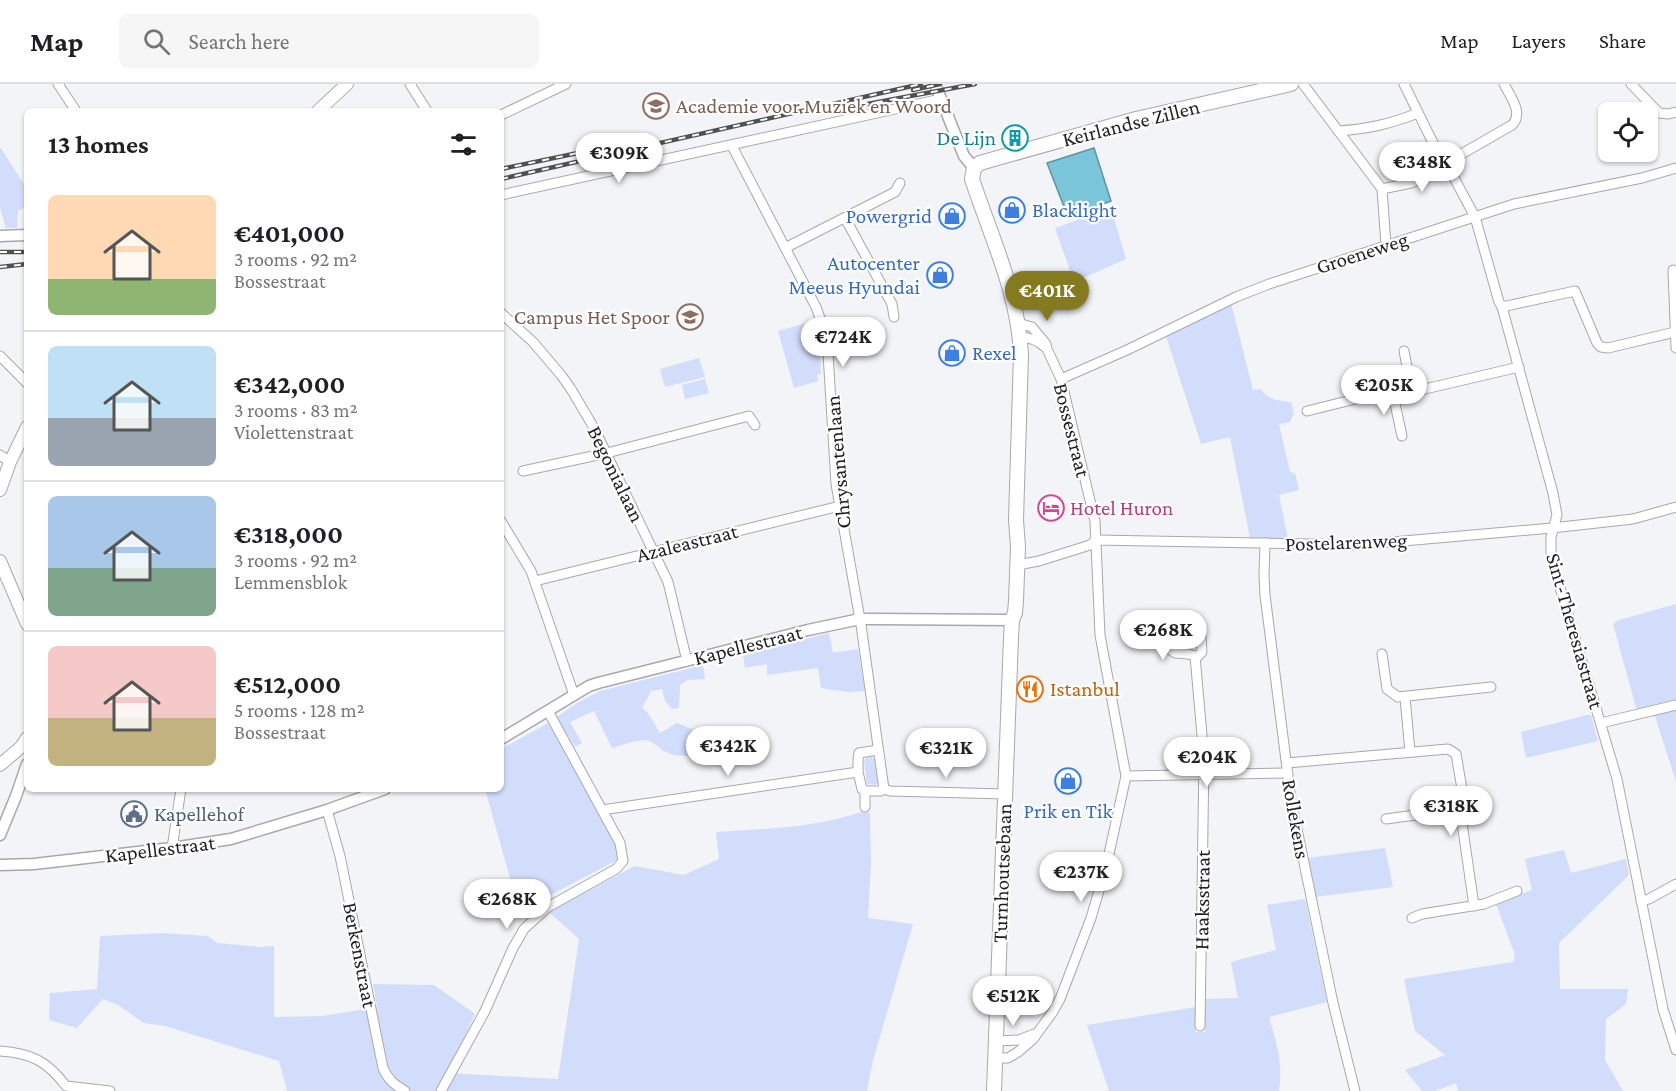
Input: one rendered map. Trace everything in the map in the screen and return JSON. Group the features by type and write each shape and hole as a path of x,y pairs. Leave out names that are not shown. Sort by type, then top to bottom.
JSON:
{"main road":[{"path":"321,108 346,84"},
{"name":"Keirlandse Zillen","path":"974,168 980,163 1119,124 1291,84"},
{"name":"Turnhoutsebaan","path":"974,168 972,179 1005,267 1018,323 1021,372 1016,520 1018,547 1016,609 1012,620 994,1091"},
{"path":"0,490 5,459 24,432"},
{"name":"Turnhoutsebaan","path":"1012,620 1008,613 1007,601 1009,557 1013,525 1016,520"},
{"path":"0,561 24,617"},
{"path":"0,765 24,747"}],"street":[{"path":"58,84 74,108"},
{"path":"410,84 425,108"},
{"path":"504,114 566,84"},
{"name":"Turnhoutsebaan","path":"935,84 964,156 974,168"},
{"path":"1303,84 1382,189 1386,245"},
{"name":"Sint-Theresiastraat","path":"1404,84 1439,155 1447,165 1475,217 1519,367 1550,478 1557,515 1552,528 1551,557 1617,779 1663,1009 1676,1050"},
{"path":"1382,189 1423,179 1443,169 1451,160 1512,125 1516,121 1517,110 1504,84"},
{"path":"1631,84 1659,113 1676,112"},
{"path":"504,194 941,99"},
{"path":"1345,141 1368,129 1391,121 1398,121 1416,109"},
{"path":"1338,131 1368,129"},
{"name":"Chrysantenlaan","path":"732,146 816,307 827,337 836,484 860,619 884,789"},
{"name":"Groeneweg","path":"1061,379 1252,290 1514,204 1642,178 1676,168"},
{"path":"785,248 895,192 900,183"},
{"path":"845,218 892,304 894,317"},
{"path":"0,236 24,235"},
{"path":"1673,270 1676,348"},
{"path":"1502,307 1573,287 1597,343 1601,347 1608,348 1676,332"},
{"name":"Begonialaan","path":"504,316 533,342 580,402 607,453 668,582 687,661"},
{"name":"Bossestraat","path":"995,1058 1008,1058 1018,1052 1033,1038 1060,999 1091,918 1112,841 1125,776 1100,635 1095,521 1061,379 1041,336 1032,327 1018,323"},
{"path":"1020,337 1031,338 1040,342 1047,349"},
{"path":"1404,351 1412,392"},
{"path":"0,356 24,380"},
{"path":"1307,411 1392,390 1412,392 1519,367"},
{"path":"1392,390 1402,436"},
{"path":"523,471 607,453 749,416 755,426"},
{"name":"Azaleastraat","path":"535,581 840,506"},
{"name":"Postelarenweg","path":"1017,566 1090,545 1096,540 1358,545 1633,519 1676,507"},
{"path":"504,526 531,571 574,695"},
{"name":"Rollekens","path":"1265,543 1264,576 1291,800 1333,1003 1355,1091"},
{"name":"Kapellestraat","path":"504,737 598,683 808,630 860,619 1012,620"},
{"path":"1382,654 1387,689 1398,697 1491,687"},
{"name":"Haaksstraat","path":"1195,656 1204,758 1200,1026"},
{"path":"1405,697 1410,752"},
{"path":"1601,723 1676,705"},
{"path":"441,1091 524,929 548,908 616,870 623,861 620,843 548,711"},
{"path":"1125,776 1203,775 1287,768 1448,749 1456,754 1462,789 1460,809 1474,906"},
{"path":"865,807 865,791 862,789 858,772 859,753 878,750"},
{"path":"602,810 858,772"},
{"path":"0,835 24,773"},
{"path":"865,791 884,789 1005,794"},
{"path":"171,848 180,792"},
{"name":"Kapellestraat","path":"0,865 34,864 231,839 327,810 377,792"},
{"path":"1386,819 1460,809"},
{"name":"Berkenstraat","path":"327,810 342,865 383,1068 394,1085 405,1091"},
{"path":"1641,901 1676,884"},
{"path":"1412,918 1422,914 1474,906 1517,891"},
{"path":"996,1041 1019,1040 1036,1032"},
{"path":"0,1051 27,1054 39,1060 56,1073 66,1086 110,1091"}],"shaded area":[{"path":"0,147 24,184 24,208 18,211 17,228 6,228 0,208"},
{"path":"1094,148 1111,201 1068,217 1047,163"},
{"path":"1111,208 1126,259 1074,282 1055,228"},
{"path":"1231,303 1253,390 1261,389 1270,398 1291,402 1294,413 1290,422 1279,424 1290,472 1295,473 1299,490 1279,495 1288,539 1250,538 1230,437 1201,444 1166,336"},
{"path":"814,321 819,337 821,373 817,375 818,381 794,388 778,331"},
{"path":"699,358 705,377 665,387 660,369"},
{"path":"705,379 709,393 685,399 682,385"},
{"path":"1676,604 1676,782 1654,713 1637,711 1613,624 1619,620"},
{"path":"829,633 833,653 858,649 865,691 848,692 821,688 818,668 767,675 767,664 745,668 743,655"},
{"path":"703,665 705,679 688,680 680,685 679,708 672,709 665,701 662,689 651,691 642,708 648,713 660,733 677,723 707,735 704,751 699,753 683,756 672,754 646,740 612,748 594,711 570,722 582,743 575,747 557,717 600,691"},
{"path":"1591,715 1598,741 1526,758 1521,732"},
{"path":"548,723 616,843 617,860 539,901 521,917 486,792 504,792 504,747"},
{"path":"872,757 878,783 876,785 867,784 864,761"},
{"path":"861,812 870,813 871,862 868,918 913,924 873,1060 867,1091 287,1091 279,1061 165,1026 144,1023 118,1005 103,999 77,1028 49,1020 50,993 97,989 100,936 163,933 208,936 217,943 274,946 274,1017 323,1016 377,1007 373,984 434,985 475,1014 448,1073 558,1079 579,939 549,912 635,866 684,875 719,859 716,832 807,825"},
{"path":"1385,848 1393,887 1315,897 1308,858"},
{"path":"1564,850 1571,873 1626,859 1629,875 1559,943 1560,989 1628,989 1626,1004 1606,1019 1605,1060 1623,1091 1458,1091 1456,1083 1435,1091 1422,1091 1405,1070 1445,1055 1415,1031 1404,979 1513,962 1515,955 1496,904 1532,890 1525,859"},
{"path":"1305,899 1327,1002 1269,1017 1280,1062 1279,1091 1109,1091 1087,1025 1196,1007 1195,1032 1205,1032 1204,999 1238,998 1231,962 1276,950 1267,905"}],"railway":[{"path":"504,178 921,84"},
{"path":"913,90 940,84"},
{"path":"862,105 975,84"},
{"path":"504,168 578,153"},
{"path":"0,252 24,252"},
{"path":"0,267 24,264"}],"place":[{"name":"Academie voor Muziek en Woord","path":"656,106"},
{"name":"De Lijn","path":"1015,138"},
{"name":"Blacklight","path":"1012,210"},
{"name":"Powergrid","path":"952,216"},
{"name":"Autocenter Meeus Hyundai","path":"940,275"},
{"name":"Campus Het Spoor","path":"690,317"},
{"name":"Rexel","path":"952,353"},
{"name":"Hotel Huron","path":"1051,508"},
{"name":"Istanbul","path":"1030,689"},
{"name":"Prik en Tik","path":"1068,781"},
{"name":"Kapellehof","path":"134,814"}]}
